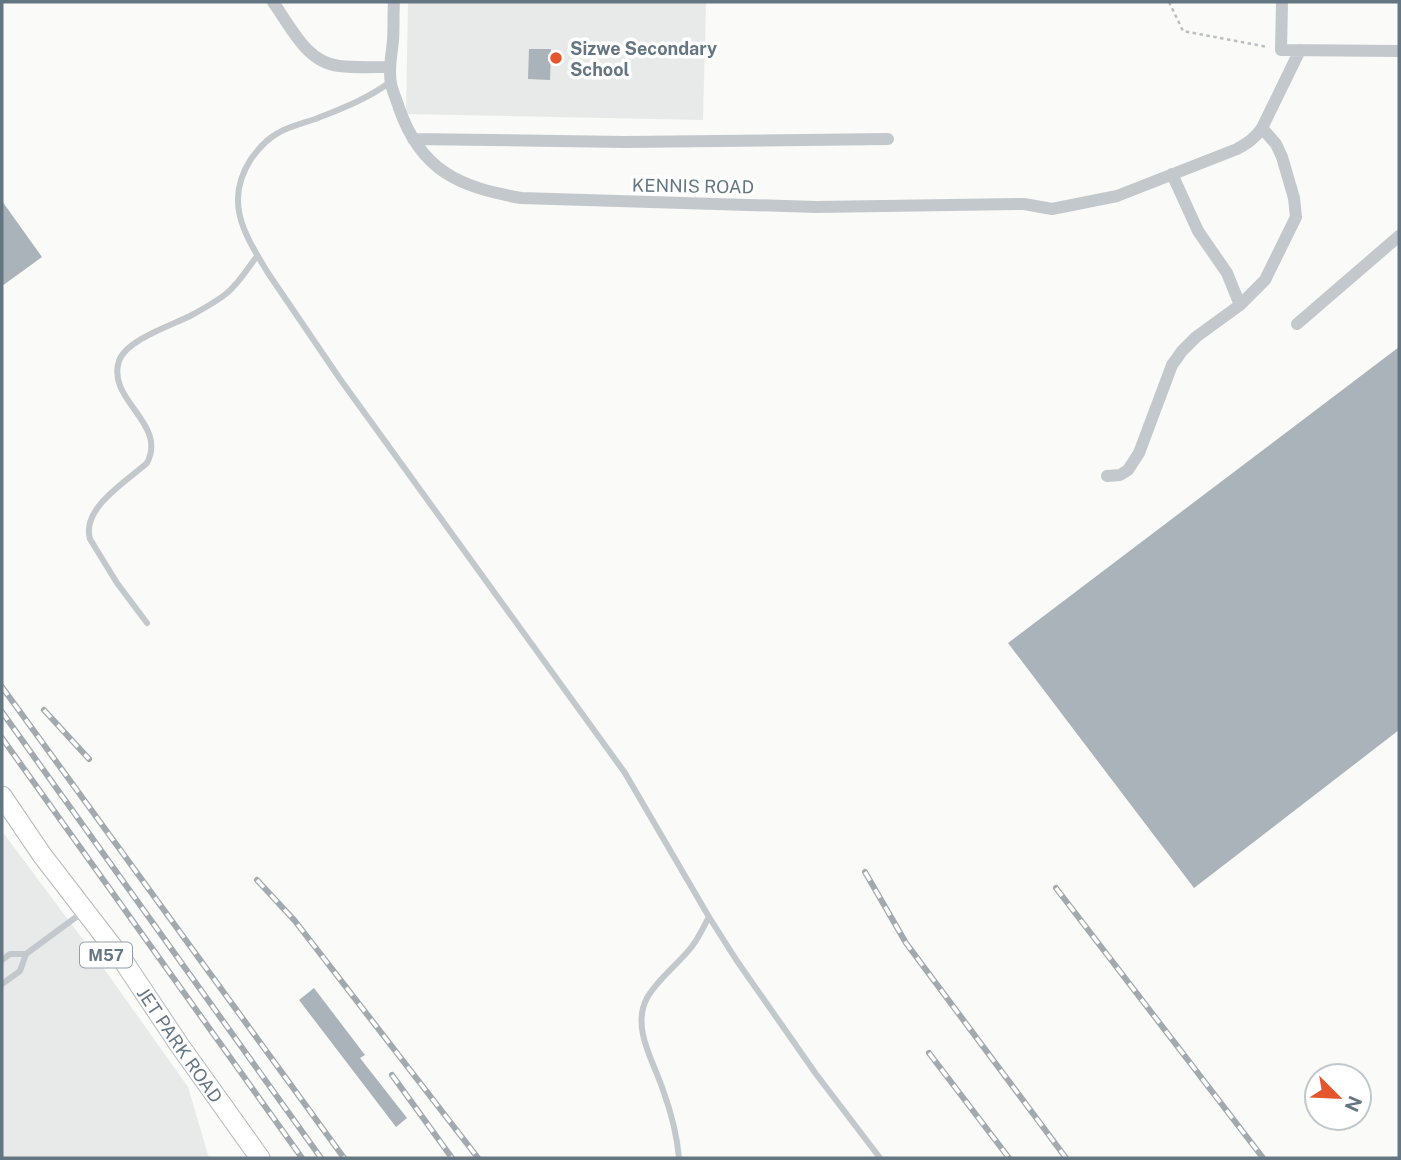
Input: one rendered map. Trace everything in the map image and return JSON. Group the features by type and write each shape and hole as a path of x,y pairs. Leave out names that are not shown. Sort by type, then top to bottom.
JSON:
{"main road":[{"name":"JET PARK ROAD","path":"2,796 252,1158"},
{"name":"JET PARK ROAD","path":"2,807 81,913 122,959 260,1158"}],"street":[{"path":"273,2 306,50 316,58 337,66 390,67"},
{"name":"KENNIS ROAD","path":"394,2 390,82 413,139 426,158 445,173 486,191 521,198 816,207 1024,204 1052,209 1117,196 1237,149 1251,141 1262,128"},
{"path":"1282,2 1281,50 1399,51"},
{"path":"1107,476 1119,475 1128,470 1139,453 1172,365 1196,337 1240,305 1265,280 1296,217 1294,198 1282,157 1276,144 1262,128 1300,50"},
{"path":"413,139 625,142 888,139"},
{"path":"1172,174 1198,231 1227,273 1240,305"},
{"path":"1297,324 1399,236"}],"lane":[{"path":"390,82 366,98 279,132 254,155 239,184 237,200 239,216 257,256 340,379 625,773 709,917 816,1074 880,1158"},
{"path":"147,623 117,583 88,533 92,517 100,503 147,463 151,455 151,435 118,381 118,363 125,352 151,333 189,317 228,293 257,256"},
{"path":"2,984 20,971 26,954 81,913"},
{"path":"679,1158 671,1113 647,1049 641,1016 656,985 693,945 709,917"},
{"path":"2,960 10,954 26,954"}],"path":[{"path":"1169,2 1183,31 1281,50"}],"shaded area":[{"name":"Sizwe Secondary School","path":"408,2 706,2 703,120 406,114"},
{"path":"2,831 188,1087 209,1158 2,1158"}],"building":[{"path":"529,49 551,49 550,80 528,79"},
{"path":"2,201 42,257 2,286"},
{"path":"1399,347 1399,730 1194,888 1008,643"},
{"path":"314,988 365,1055 360,1058 407,1118 396,1127 299,1000"}],"railway":[{"path":"2,687 344,1158"},
{"path":"44,710 89,759"},
{"path":"2,712 321,1158"},
{"path":"2,738 302,1158"},
{"path":"865,872 906,943 1066,1158"},
{"path":"257,880 295,921 478,1158"},
{"path":"1056,888 1263,1158"},
{"path":"929,1053 1009,1158"},
{"path":"392,1075 452,1158"}],"place":[{"name":"Sizwe Secondary School","path":"556,58"}]}
